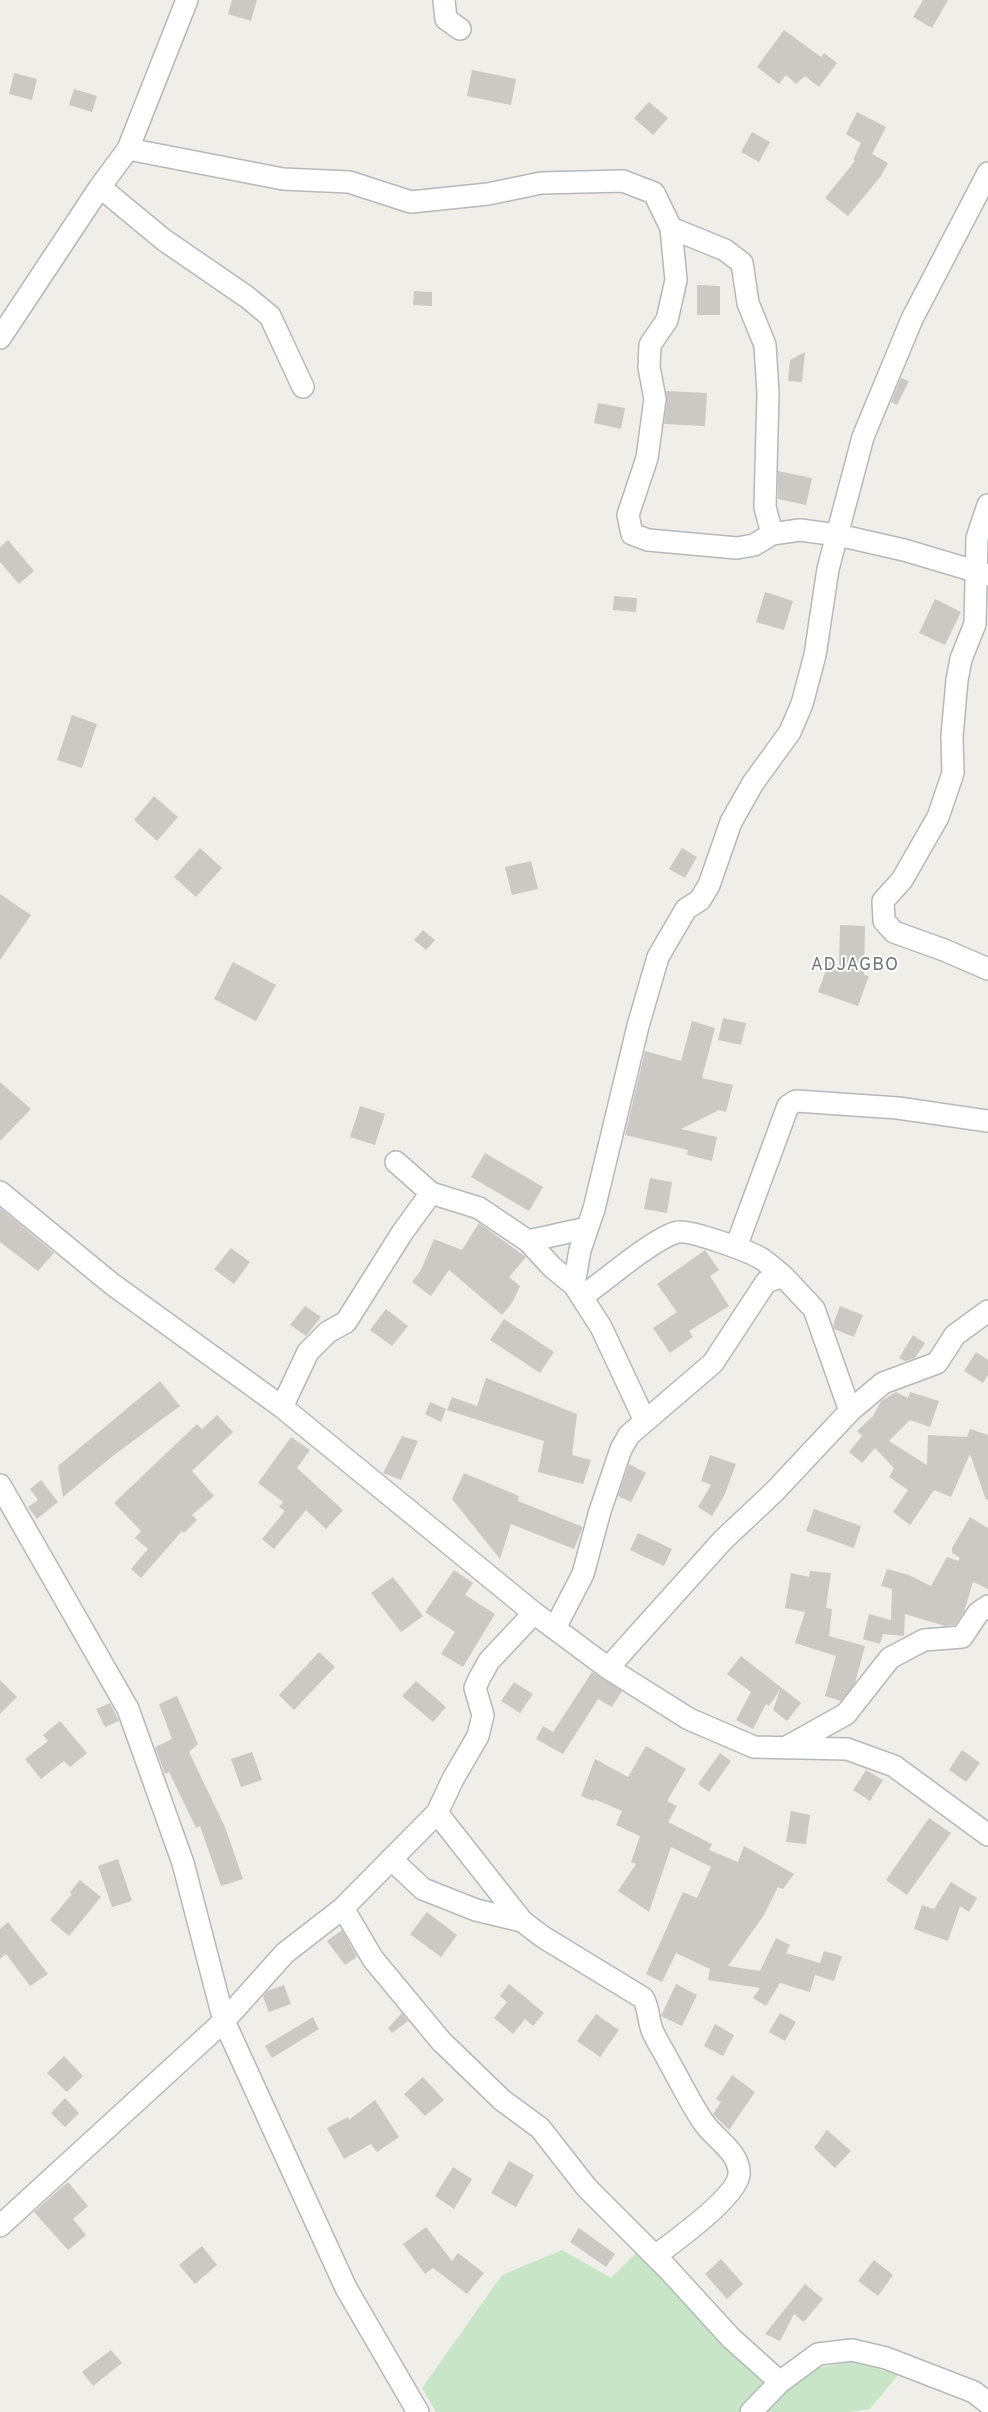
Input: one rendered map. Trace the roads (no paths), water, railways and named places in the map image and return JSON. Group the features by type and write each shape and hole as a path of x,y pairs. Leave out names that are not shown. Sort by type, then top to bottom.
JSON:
{"street":[{"path":"0,338 100,187 128,149 187,0"},
{"path":"444,0 446,19 460,29"},
{"path":"128,149 283,179 349,182 411,202 488,194 541,183 623,181 654,193 670,228 676,280 666,320 650,345 650,368 655,399 647,458 628,515 632,534 648,540 737,548 754,545 772,534 800,530 838,535 981,572"},
{"path":"578,1291 580,1250 594,1209 638,1026 658,957 686,910 700,900 709,885 731,822 753,784 790,732 802,704 815,654 828,569 863,436 904,337 988,173"},
{"path":"100,187 164,240 247,297 270,316 303,387"},
{"path":"670,228 725,250 742,263 748,303 765,345 768,393 764,507 772,534"},
{"path":"988,505 977,538 981,572 977,589 974,624 961,659 957,680 952,736 953,773 938,817 902,880 883,901 884,921 894,932 944,950 988,969"},
{"path":"736,1247 785,1114 791,1103 796,1101 898,1108 988,1121"},
{"path":"396,1162 431,1194 479,1208 528,1241 578,1291 601,1327 645,1421"},
{"path":"0,1192 112,1284 282,1407 534,1613 608,1668 689,1718 754,1747 847,1749 894,1766 988,1835"},
{"path":"282,1407 308,1352 328,1332 346,1322 402,1233 431,1194"},
{"path":"528,1241 587,1228"},
{"path":"578,1291 662,1239 678,1232 688,1232 736,1247 761,1258 783,1276 814,1309 850,1411"},
{"path":"555,1628 583,1574 600,1511 621,1449 629,1435 713,1362 766,1282 783,1276"},
{"path":"608,1668 723,1540 774,1492 850,1411 883,1382 937,1363 955,1335 988,1311"},
{"path":"0,1485 128,1709 183,1863 224,2021 346,2288 418,2412"},
{"path":"785,1748 846,1714 890,1658 924,1640 962,1637 978,1613 988,1606"},
{"path":"5,2213 224,2021 285,1952 343,1908 437,1813 453,1779 478,1736 483,1715 475,1688 479,1679 489,1661 534,1613"},
{"path":"437,1813 522,1921 543,1937 643,1998 648,2006 652,2029 690,2101 705,2124 731,2152 738,2166 738,2177 731,2190 697,2224 655,2256"},
{"path":"391,1859 424,1889 476,1910 522,1921"},
{"path":"343,1908 373,1959 440,2041 502,2100 540,2128 587,2188 655,2256 731,2338 780,2382"},
{"path":"751,2412 780,2382 818,2354 852,2350 886,2358 974,2392 988,2402"}],"district":[{"name":"ADJAGBO","path":"855,966"}]}
